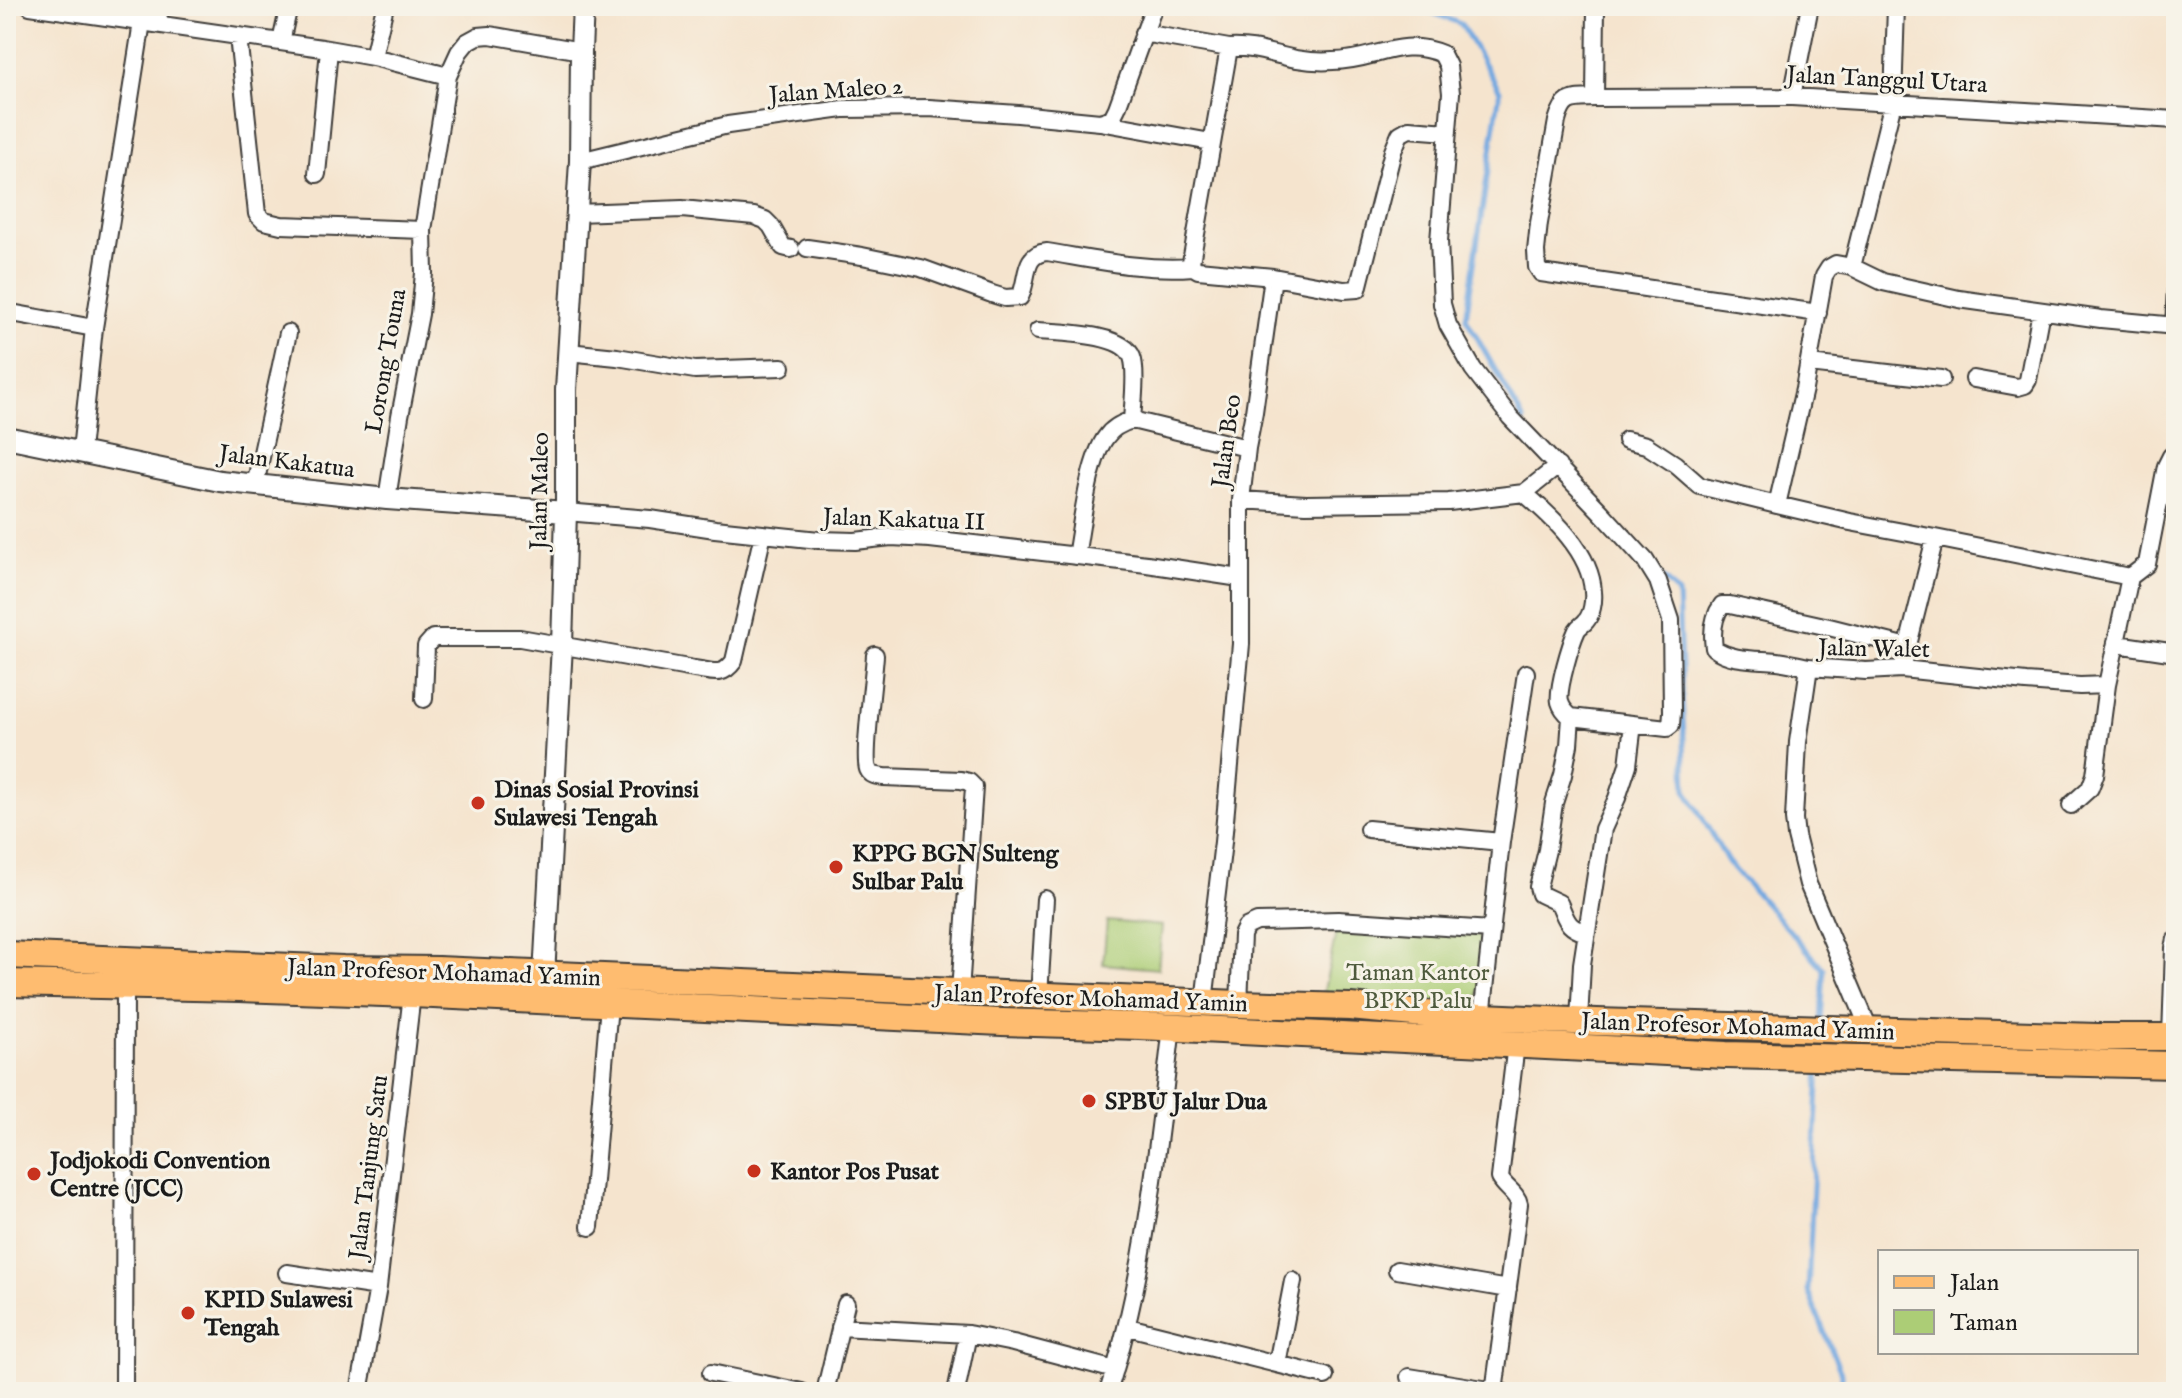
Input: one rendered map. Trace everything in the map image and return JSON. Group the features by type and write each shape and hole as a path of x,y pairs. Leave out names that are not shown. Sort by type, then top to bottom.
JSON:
{"main road":[{"name":"Jalan Profesor Mohamad Yamin","path":"6,955 1350,1007 1588,1022 2174,1037"},
{"name":"Jalan Profesor Mohamad Yamin","path":"6,983 412,994 1596,1049 2176,1065"},
{"path":"1588,1022 1596,1049"}],"street":[{"path":"30,6 373,57 448,76 459,52 467,42 478,36 490,35 581,51"},
{"path":"81,451 94,328 148,23 162,6"},
{"path":"281,42 289,6"},
{"path":"373,57 385,6"},
{"name":"Jalan Maleo","path":"544,976 562,645 566,390 580,161 583,6"},
{"path":"1100,122 1112,118 1117,108 1154,6"},
{"path":"1596,6 1596,88"},
{"path":"1793,90 1810,6"},
{"path":"1852,267 1893,102 1896,6"},
{"path":"1143,33 1229,48 1244,47 1308,61 1356,60 1395,48 1430,49 1442,54 1448,66 1451,93 1439,241 1442,304 1448,325 1473,369 1500,405 1645,560 1658,581 1671,620 1671,725 1667,728 1566,714 1560,702 1560,689 1577,630 1591,612 1593,591 1590,573 1567,533 1524,493"},
{"path":"238,36 257,214 261,220 281,225 423,230"},
{"path":"1193,267 1191,262 1229,48"},
{"path":"317,174 329,50"},
{"name":"Lorong Touna","path":"387,499 420,314 424,273 423,230 448,76"},
{"name":"Jalan Tanggul Utara","path":"1818,313 1541,273 1536,260 1539,223 1562,105 1596,88 1793,90 1893,102 2176,120"},
{"name":"Jalan Maleo 2","path":"580,161 728,125 843,109 929,108 1100,122 1211,142"},
{"path":"577,213 682,209 754,216 771,226 783,247 862,256 921,268 992,294 1015,298 1020,297 1030,261 1039,252 1132,266 1193,267 1344,290 1358,289 1400,134 1409,129 1448,132"},
{"path":"1777,505 1809,364 1824,276 1836,264 1852,267 1883,282 1959,299 2175,326 2176,288"},
{"name":"Jalan Beo","path":"1204,1002 1223,842 1241,644 1241,500 1273,277"},
{"path":"1974,379 2018,387 2025,385 2041,311"},
{"path":"6,312 94,328"},
{"path":"1038,331 1109,339 1126,347 1133,358 1132,420"},
{"path":"255,485 288,333"},
{"path":"568,352 695,370 782,367"},
{"path":"1809,364 1941,379"},
{"path":"1076,556 1095,459 1105,438 1123,422 1132,420 1247,448"},
{"name":"Jalan Kakatua","path":"6,437 206,478 255,485 387,499 566,512"},
{"path":"1626,440 1646,445 1675,464 1700,486 1837,520 2130,577"},
{"path":"2071,805 2090,788 2095,775 2107,685 2130,577 2147,564 2166,466 2176,453"},
{"path":"1241,500 1306,504 1449,502 1524,493 1558,466"},
{"name":"Jalan Kakatua II","path":"566,512 843,541 891,537 930,539 1240,578"},
{"path":"424,699 426,646 433,638 520,638 694,669 728,670 734,661 763,534"},
{"path":"1902,669 1935,538"},
{"path":"1809,667 1720,653 1713,646 1718,610 1722,605 1730,605 1908,647"},
{"path":"2117,644 2176,653"},
{"path":"875,655 868,736 867,767 870,772 884,777 961,780 974,787 960,992"},
{"name":"Jalan Walet","path":"1862,1030 1808,884 1796,836 1798,742 1809,667 1866,671 1902,669 2026,682 2107,685"},
{"path":"1482,1017 1501,842 1526,673"},
{"path":"1571,717 1569,745 1538,887 1540,894 1559,903 1569,925 1586,933"},
{"path":"1588,1022 1586,933 1603,829 1628,765 1633,724"},
{"path":"1368,829 1501,842"},
{"path":"1039,996 1045,899"},
{"path":"1239,1004 1242,935 1246,927 1257,922 1338,920 1491,930"},
{"path":"2174,1037 2176,939"},
{"path":"124,1392 125,987"},
{"name":"Jalan Tanjung Satu","path":"359,1392 378,1287 412,994"},
{"path":"590,1227 609,1005"},
{"path":"1108,1392 1128,1327 1140,1264 1172,1027"},
{"path":"1409,1377 1497,1392 1519,1204 1500,1178 1516,1044"},
{"path":"1397,1270 1508,1289"},
{"path":"287,1273 378,1287"},
{"path":"1277,1364 1293,1281"},
{"path":"825,1392 846,1304"},
{"path":"840,1327 968,1334 1115,1370"},
{"path":"1128,1327 1325,1376"},
{"path":"956,1392 968,1334"},
{"path":"711,1373 802,1392"}],"green space":[{"path":"1107,921 1162,926 1158,969 1103,964"},
{"name":"Taman Kantor BPKP Palu","path":"1337,927 1490,936 1469,1041 1317,1025"}],"waterway":[{"path":"1415,6 1461,24 1500,91 1466,318 1524,421"},
{"path":"1663,578 1678,594 1686,790 1728,862 1824,969 1821,1022"},
{"path":"1819,1064 1808,1291 1842,1376 1841,1392"}],"place":[{"name":"Dinas Sosial Provinsi Sulawesi Tengah","path":"478,803"},
{"name":"KPPG BGN Sulteng Sulbar Palu","path":"836,867"},
{"name":"SPBU Jalur Dua","path":"1089,1101"},
{"name":"Kantor Pos Pusat","path":"754,1171"},
{"name":"Jodjokodi Convention Centre (JCC)","path":"34,1174"},
{"name":"KPID Sulawesi Tengah","path":"188,1313"}]}
